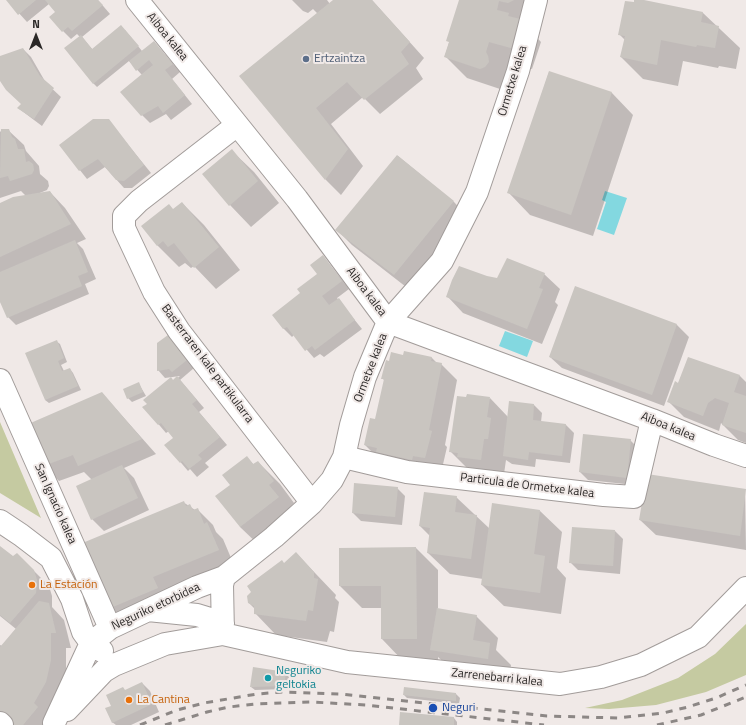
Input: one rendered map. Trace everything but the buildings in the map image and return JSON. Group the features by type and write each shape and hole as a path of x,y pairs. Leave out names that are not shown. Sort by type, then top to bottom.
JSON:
{"street":[{"name":"Aiboa kalea","path":"137,0 297,199 388,322 746,456"},
{"name":"Ormetxe kalea","path":"224,577 274,537 312,503 332,480 344,457 351,425 365,377 388,322 442,261 477,192 518,71 536,0"},
{"name":"Basterraren kale partikularra","path":"237,125 139,201 124,216 124,228 154,292 179,331 312,503"},
{"name":"San Ignacio kalea","path":"0,380 110,628"},
{"name":"Particula de Ormetxe kalea","path":"344,457 407,472 604,495 634,497 652,420"},
{"path":"0,521 51,558 72,599 83,632 92,643 102,651 114,666"},
{"name":"Neguriko etorbidea","path":"53,724 92,643 110,628 146,610 197,587 224,577"},
{"path":"223,628 222,585 224,577"},
{"path":"197,587 210,589 222,601"},
{"name":"Zarrenebarri kalea","path":"146,610 197,615 223,628 347,662 560,684 601,677 641,666 698,637 746,588"},
{"name":"Neguriko etorbidea","path":"53,724 104,671 165,644 223,628"}],"green space":[{"path":"0,422 41,518 0,493"},
{"path":"746,624 746,675 706,692 656,705 609,709 585,708 622,700 678,678 715,654"}],"water":[{"path":"605,191 627,198 614,235 597,229 606,202 602,200"},
{"path":"505,331 533,341 527,357 499,346"}],"railway":[{"path":"140,725 177,710 204,703 257,694 282,692 341,694 547,716 618,718 663,713 688,707 716,698 746,685"},
{"path":"657,725 701,715 746,697"},
{"path":"165,725 229,707 256,704 312,702 366,705 544,725"}],"place":[{"name":"Ertzaintza","path":"306,59"},
{"name":"La Estación","path":"32,585"},
{"name":"Neguriko geltokia","path":"268,678"},
{"name":"La Cantina","path":"129,700"},
{"name":"Neguri","path":"433,708"}]}
